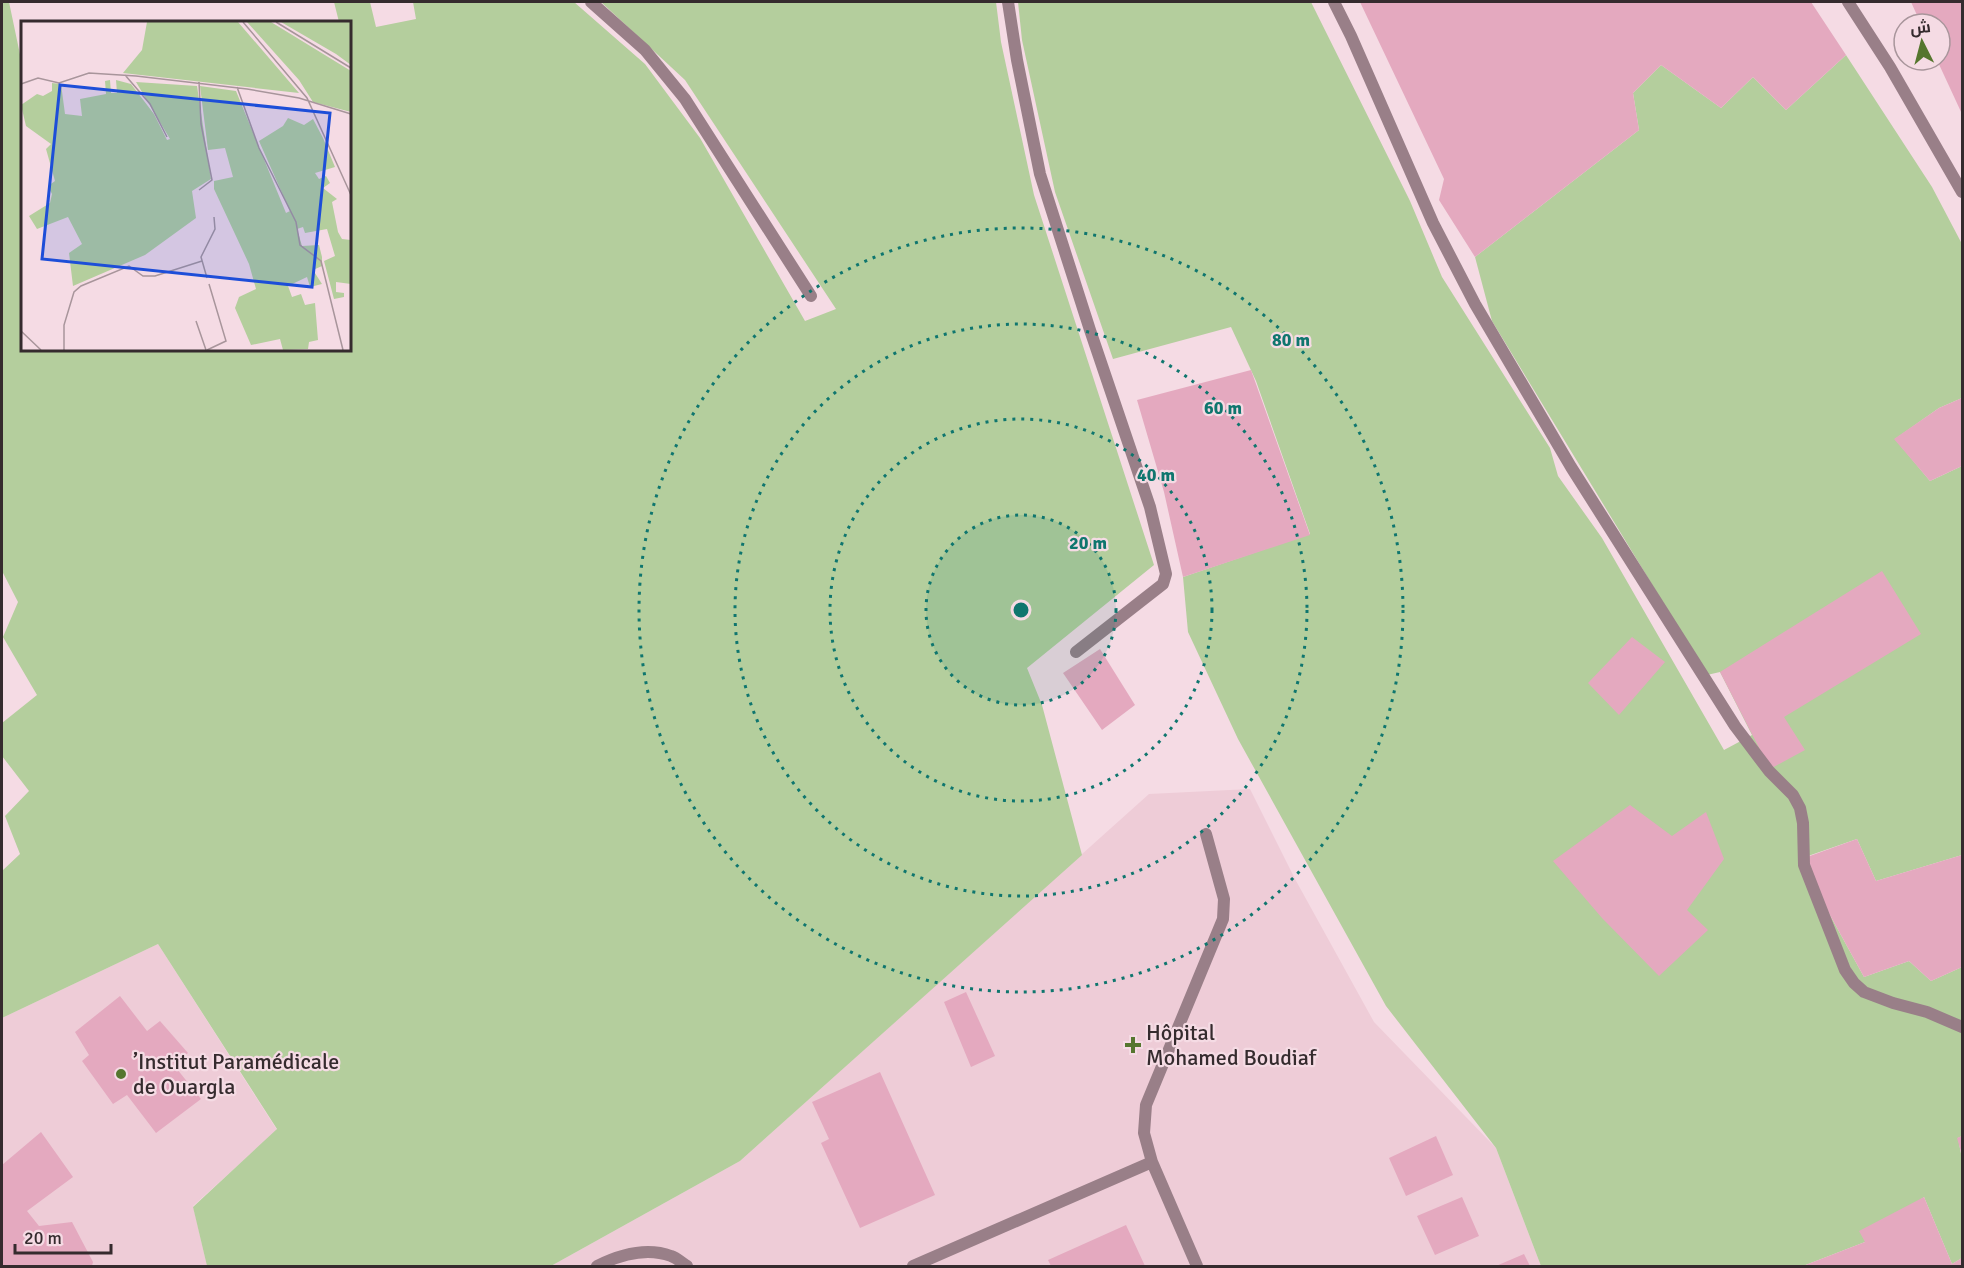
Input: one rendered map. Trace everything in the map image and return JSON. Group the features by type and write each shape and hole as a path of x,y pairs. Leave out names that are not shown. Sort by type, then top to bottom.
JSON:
{"street":[{"path":"591,2 645,51 685,99 811,296"},
{"path":"1008,2 1040,174 1150,507 1166,574 1163,584 1076,652"},
{"path":"1334,2 1433,224 1475,304 1556,442 1709,687 1735,726 1769,771 1793,795 1800,808 1803,824 1804,865 1845,970 1864,992 1927,1012 1962,1027"},
{"path":"1848,2 1890,67 1962,192"},
{"path":"1197,1266 1152,1162 1144,1133 1146,1105 1223,919 1224,899 1206,834"},
{"path":"913,1266 1152,1162"},
{"path":"597,1266 634,1253 654,1253 672,1256 687,1266"}],"shaded area":[{"name":"Hôpital Mohamed Boudiaf","path":"1250,789 1295,879 1374,1022 1496,1148 1541,1266 551,1266 740,1161 1149,794"},
{"name":"’Institut Paramédicale de Ouargla","path":"158,944 277,1130 193,1206 207,1266 2,1266 2,1018"}],"green space":[{"path":"2,2 9,2 21,59 21,351 351,351 351,21 339,21 334,2 370,2 376,27 416,19 413,2 574,2 645,64 700,138 805,321 836,309 685,80 601,2 996,2 1001,42 1034,195 1154,565 1027,668 1042,705 1082,855 740,1161 551,1266 207,1266 193,1207 277,1129 158,944 2,1018 2,871 20,854 5,816 29,791 2,756 2,723 37,695 3,637 18,602 2,571"},
{"path":"1018,2 1311,2 1410,201 1442,277 1550,448 1558,476 1602,538 1724,750 1752,735 1720,672 1707,675 1492,321 1475,257 1639,130 1633,93 1661,65 1721,108 1753,77 1786,110 1846,55 1932,187 1962,244 1962,398 1939,408 1895,439 1930,481 1962,466 1962,855 1876,881 1857,839 1808,856 1825,906 1864,977 1909,961 1931,981 1962,967 1962,1136 1958,1138 1962,1159 1962,1258 1952,1264 1924,1197 1865,1242 1803,1266 1541,1266 1496,1148 1386,1006 1238,739 1188,632 1183,577 1310,534 1256,381 1231,327 1113,359 1055,192 1022,40"}],"building":[{"path":"1360,2 1811,2 1846,55 1786,110 1753,77 1721,108 1661,65 1633,93 1639,130 1475,257 1439,200 1444,179"},
{"path":"1911,2 1962,2 1962,114 1943,72 1952,72 1952,12 1916,12"},
{"path":"1251,370 1310,535 1183,577 1164,492 1137,400"},
{"path":"1962,398 1962,466 1930,481 1894,439 1939,408"},
{"path":"1882,571 1921,634 1784,717 1805,750 1770,769 1720,672"},
{"path":"1632,637 1665,662 1619,715 1588,683"},
{"path":"1100,649 1135,705 1102,730 1063,673"},
{"path":"1630,805 1672,836 1706,812 1724,859 1687,910 1708,930 1659,976 1602,918 1553,861"},
{"path":"1857,839 1876,881 1962,855 1962,967 1931,981 1909,961 1864,977 1825,906 1807,857"},
{"path":"966,992 995,1056 971,1067 944,1002"},
{"path":"120,996 147,1031 160,1021 188,1053 173,1064 201,1099 156,1133 127,1095 113,1104 82,1061 89,1055 75,1032"},
{"path":"880,1072 935,1195 860,1228 821,1143 829,1139 812,1102"},
{"path":"41,1132 73,1177 27,1211 39,1226 72,1222 93,1262 92,1266 2,1266 2,1165"},
{"path":"1436,1136 1453,1175 1406,1196 1389,1158"},
{"path":"1962,1136 1962,1155 1957,1138"},
{"path":"1462,1197 1479,1236 1435,1255 1417,1216"},
{"path":"1924,1197 1952,1264 1962,1258 1962,1266 1803,1266 1865,1242 1859,1231"},
{"path":"1126,1225 1145,1266 1051,1266 1048,1260"},
{"path":"1524,1254 1530,1266 1496,1266"}],"place":[{"name":"Hôpital Mohamed Boudiaf","path":"1133,1045"},
{"name":"’Institut Paramédicale de Ouargla","path":"121,1074"}]}
